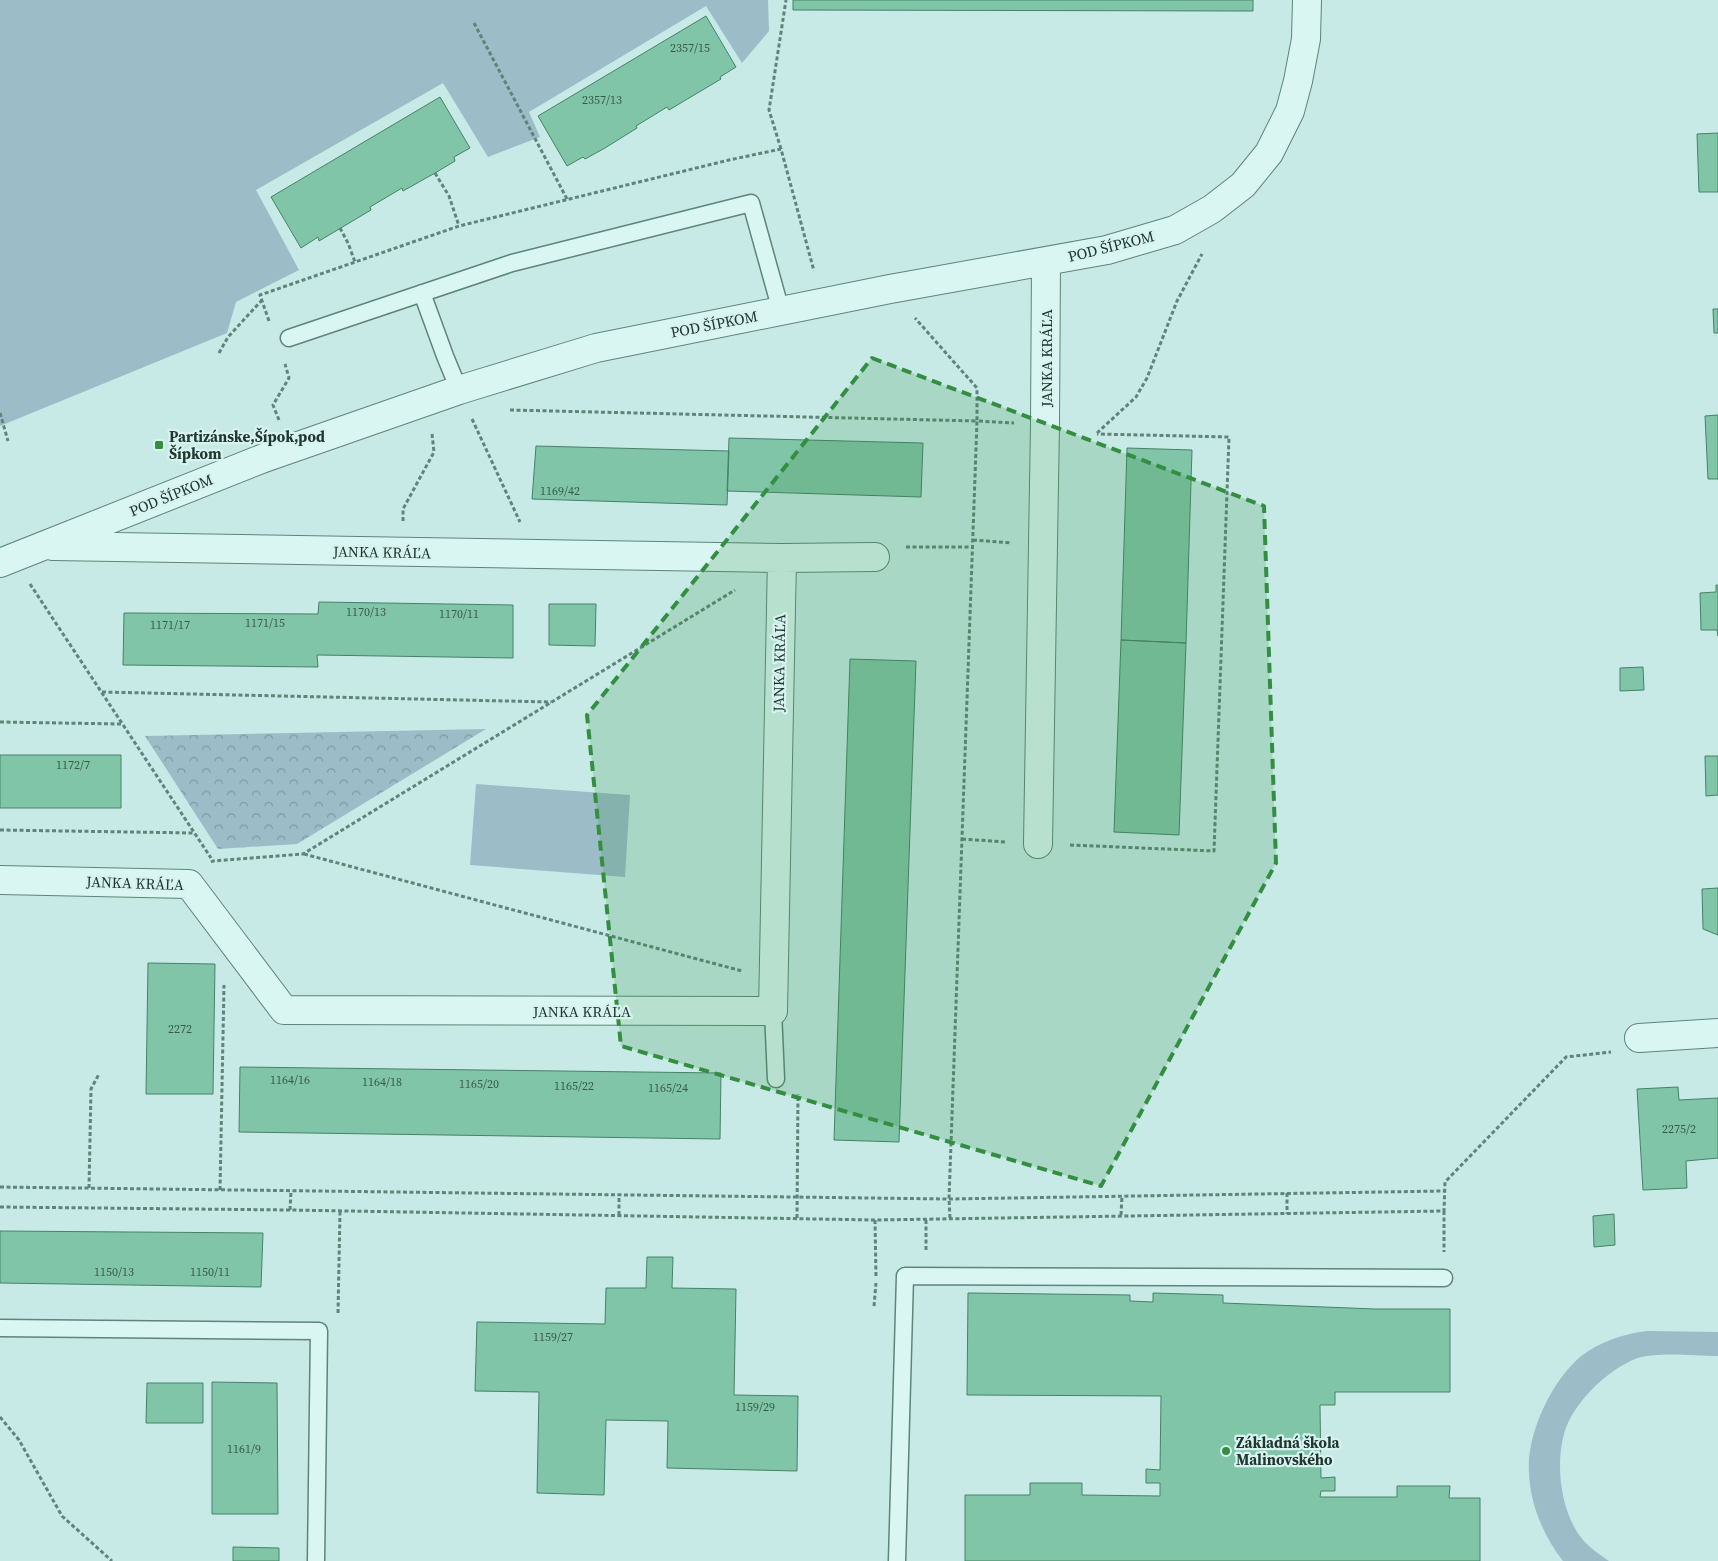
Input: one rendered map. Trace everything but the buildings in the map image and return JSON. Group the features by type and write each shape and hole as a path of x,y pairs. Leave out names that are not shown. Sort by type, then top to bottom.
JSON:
{"street":[{"name":"POD ŠÍPKOM","path":"0,563 264,458 459,390 596,348 890,289 1107,250 1175,230 1212,209 1244,185 1269,153 1290,111 1298,81 1306,39 1307,0"},
{"name":"JANKA KRÁĽA","path":"1038,844 1046,262"},
{"name":"JANKA KRÁĽA","path":"42,546 781,566 875,557"},
{"name":"JANKA KRÁĽA","path":"0,880 190,884 284,1010 773,1012 781,566"},
{"path":"1639,1038 1718,1033"}],"lane":[{"path":"289,338 512,264 751,203 782,311"},
{"path":"422,293 459,390"},
{"path":"773,1012 776,1079"},
{"path":"897,1561 905,1276 1444,1278"},
{"path":"0,1328 319,1331 316,1561"}],"path":[{"path":"781,149 769,110 786,0"},
{"path":"474,23 567,199"},
{"path":"435,173 449,196 459,226"},
{"path":"340,228 355,262"},
{"path":"962,839 1214,851 1228,438 1097,434 1136,397 1147,378 1177,301 1203,251"},
{"path":"890,289 977,388 949,1199 950,1218"},
{"path":"219,353 228,338 262,300"},
{"path":"505,409 1016,423"},
{"path":"0,413 8,441"},
{"path":"470,415 521,523"},
{"path":"404,509 434,452 431,427"},
{"path":"875,557 886,547 973,547"},
{"path":"303,854 742,586 781,566"},
{"path":"29,583 213,861"},
{"path":"102,692 551,702"},
{"path":"0,722 122,724"},
{"path":"0,830 195,833"},
{"path":"190,884 213,861 303,854 774,979"},
{"path":"220,1190 224,981"},
{"path":"1444,1278 1445,1182 1566,1057 1630,1050 1639,1038"},
{"path":"89,1188 91,1089 100,1074"},
{"path":"797,1218 798,1093"},
{"path":"0,1187 949,1199 1444,1190"},
{"path":"290,1191 290,1210"},
{"path":"1287,1193 1287,1214"},
{"path":"619,1195 619,1215"},
{"path":"1121,1215 1122,1196"},
{"path":"0,1207 875,1220 1444,1211"},
{"path":"338,1321 340,1211"},
{"path":"874,1306 876,1275 875,1220"},
{"path":"0,1417 19,1440 62,1516 112,1561"}],"highlighted area":[{"path":"872,358 1264,506 1276,863 1101,1186 621,1046 587,715"}],"green space":[{"path":"0,0 768,0 769,31 742,63 706,6 529,112 540,137 488,157 443,83 256,190 299,270 236,302 227,333 0,426"},
{"path":"486,729 297,844 218,849 145,736"},
{"path":"476,784 630,795 625,877 470,865"},
{"path":"1647,1331 1718,1332 1718,1356 1654,1355 1635,1359 1624,1364 1602,1380 1582,1400 1568,1423 1561,1447 1560,1475 1562,1489 1569,1517 1575,1529 1589,1546 1609,1561 1563,1561 1544,1531 1532,1496 1529,1458 1536,1426 1542,1410 1559,1380 1580,1357 1595,1347 1612,1340 1629,1334"}],"place":[{"name":"Partizánske,Šípok,pod Šípkom","path":"159,445"},
{"name":"Základná škola Malinovského","path":"1226,1451"}]}
